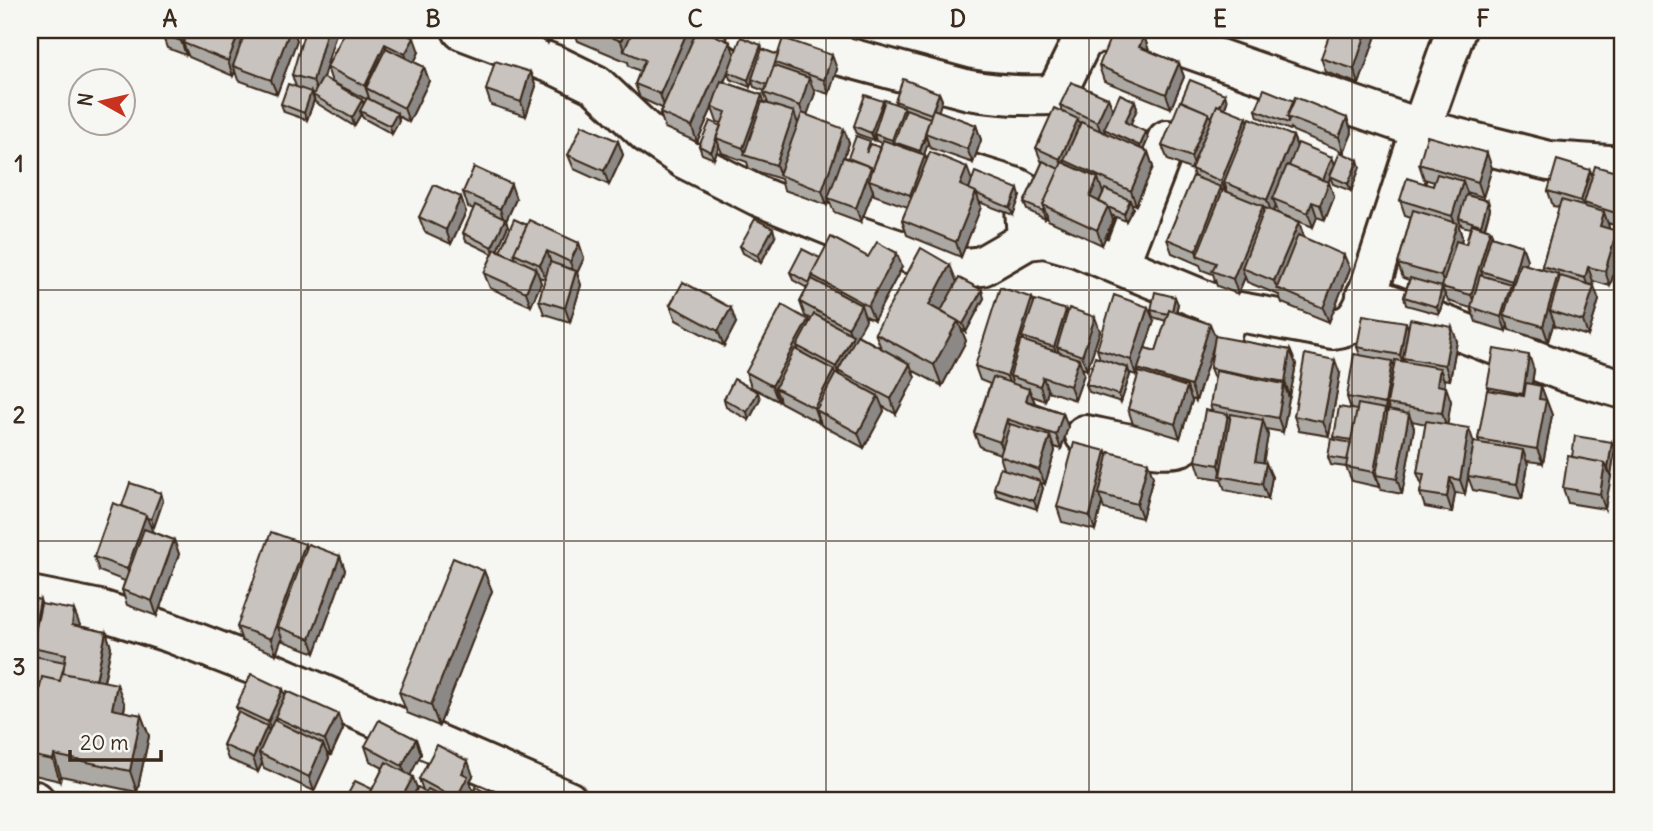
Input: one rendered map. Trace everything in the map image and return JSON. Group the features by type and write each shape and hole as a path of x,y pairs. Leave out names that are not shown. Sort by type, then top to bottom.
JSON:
{"street":[{"path":"462,30 555,65 596,85 647,133 685,159 758,196 846,232 956,269 982,266 1027,240 1045,238 1079,248 1228,310 1322,328 1348,326 1359,315 1456,30"},
{"path":"745,30 969,90 1023,97 1052,95 1061,84 1082,41 1096,33 1129,32 1167,41 1421,129 1549,161 1623,166"},
{"path":"1119,265 1167,140"},
{"path":"927,160 1024,192 1027,240"},
{"path":"1366,295 1568,373 1623,389"},
{"path":"1085,435 1163,447 1179,446 1189,440 1197,425 1228,310"},
{"path":"30,596 100,611 171,633 259,667 568,801"},
{"path":"30,800 35,801"}],"building":[{"path":"163,30 185,30 181,41 162,34"},
{"path":"189,30 240,30 228,61 183,43"},
{"path":"246,30 290,30 271,80 233,66"},
{"path":"305,30 327,30 313,81 292,75"},
{"path":"346,30 397,30 414,38 405,54 385,44 365,86 327,67"},
{"path":"532,30 548,30 546,35"},
{"path":"593,30 626,30 621,41"},
{"path":"633,30 688,30 660,94 635,84 645,60 624,51"},
{"path":"697,30 730,42 692,127 660,113"},
{"path":"1113,30 1128,30 1144,36 1139,47 1179,63 1166,94 1099,66"},
{"path":"1331,30 1367,30 1354,69 1321,58"},
{"path":"741,37 761,45 748,80 728,72"},
{"path":"783,38 832,55 824,80 775,63"},
{"path":"386,48 424,67 404,108 366,88"},
{"path":"762,49 778,55 767,85 752,79"},
{"path":"495,61 530,72 521,102 486,90"},
{"path":"774,66 809,78 800,106 764,93"},
{"path":"323,77 362,100 352,118 313,95"},
{"path":"903,79 939,93 931,114 895,101"},
{"path":"1190,80 1225,94 1212,117 1209,113 1181,101"},
{"path":"721,81 762,95 743,148 716,138 726,112 712,107"},
{"path":"1071,82 1108,98 1097,122 1060,105"},
{"path":"288,84 311,92 304,113 281,104"},
{"path":"1264,89 1294,101 1287,117 1288,123 1256,110"},
{"path":"1120,94 1135,101 1125,122 1146,132 1140,146 1104,129"},
{"path":"865,95 883,101 871,133 854,126"},
{"path":"1295,97 1347,118 1339,137 1287,117"},
{"path":"367,98 397,113 390,126 360,111"},
{"path":"885,100 904,107 892,140 874,134"},
{"path":"1180,101 1209,113 1191,157 1162,146"},
{"path":"762,102 794,112 776,165 744,155"},
{"path":"1217,105 1247,117 1221,181 1191,169"},
{"path":"1054,108 1078,119 1060,159 1036,148"},
{"path":"906,109 930,118 920,151 894,142"},
{"path":"933,109 976,125 967,149 925,133"},
{"path":"802,113 844,129 822,191 779,175"},
{"path":"1250,118 1293,136 1267,200 1224,182"},
{"path":"710,121 721,126 711,152 699,146"},
{"path":"1081,122 1148,152 1131,191 1064,160"},
{"path":"582,125 618,141 604,171 568,155"},
{"path":"856,136 870,141 866,153 871,144 881,148 872,171 871,167 848,158"},
{"path":"1427,136 1487,153 1478,182 1419,164"},
{"path":"883,140 925,155 910,195 869,180"},
{"path":"1298,143 1332,157 1323,180 1289,166"},
{"path":"930,152 967,167 960,185 976,192 956,242 902,220"},
{"path":"1340,152 1358,160 1348,184 1330,176"},
{"path":"843,157 871,167 856,208 828,198"},
{"path":"1557,160 1590,170 1581,201 1548,191"},
{"path":"1043,161 1059,169 1043,205 1043,211 1024,203"},
{"path":"1062,162 1098,178 1090,197 1108,206 1097,230 1043,205"},
{"path":"1287,165 1329,182 1320,205 1312,202 1308,213 1273,199"},
{"path":"1595,166 1623,174 1623,200 1619,214 1584,203"},
{"path":"474,167 511,184 500,209 463,192"},
{"path":"975,172 1018,189 1010,208 969,189"},
{"path":"1437,174 1463,181 1452,216 1400,200 1407,178 1433,186"},
{"path":"1193,176 1221,187 1196,251 1167,239"},
{"path":"434,185 461,197 446,230 419,217"},
{"path":"1105,189 1130,200 1124,214 1099,202"},
{"path":"1223,190 1263,206 1233,279 1212,271 1216,263 1197,255"},
{"path":"1466,195 1488,201 1481,225 1459,218"},
{"path":"1561,200 1604,212 1600,226 1617,231 1605,271 1588,267 1585,278 1542,266"},
{"path":"475,205 505,219 492,247 463,233"},
{"path":"1265,208 1299,222 1274,281 1242,268"},
{"path":"1413,210 1457,223 1441,276 1398,264"},
{"path":"514,219 527,225 514,258 500,251"},
{"path":"755,219 773,228 758,256 740,246"},
{"path":"529,220 579,243 570,262 547,251 540,265 514,253"},
{"path":"1472,224 1490,230 1471,295 1442,287 1456,241 1466,244"},
{"path":"1298,235 1344,255 1323,308 1277,288"},
{"path":"1491,236 1522,246 1512,281 1481,271"},
{"path":"831,237 868,257 877,242 897,253 868,306 811,275"},
{"path":"921,248 950,265 929,305 958,321 934,365 875,333"},
{"path":"495,249 536,268 526,292 484,273"},
{"path":"802,249 820,258 809,283 790,272"},
{"path":"550,262 576,271 565,308 539,300"},
{"path":"1520,263 1558,274 1543,326 1504,315"},
{"path":"1480,275 1511,284 1501,317 1471,307"},
{"path":"1560,276 1594,286 1583,321 1550,311"},
{"path":"959,278 982,290 963,324 941,311"},
{"path":"1410,278 1442,287 1437,307 1404,297"},
{"path":"812,279 861,305 848,328 800,302"},
{"path":"683,282 731,308 718,331 670,305"},
{"path":"1000,287 1032,298 1007,377 975,366"},
{"path":"1155,292 1175,297 1172,311 1169,310 1168,314 1151,310"},
{"path":"1114,295 1148,307 1131,360 1097,349"},
{"path":"1035,300 1066,310 1054,347 1022,337"},
{"path":"782,305 808,320 772,386 746,372"},
{"path":"1069,308 1095,317 1082,356 1057,347"},
{"path":"1169,310 1210,324 1191,386 1138,369 1145,348 1156,351"},
{"path":"814,314 853,335 836,367 797,346"},
{"path":"1363,315 1406,322 1400,355 1357,347"},
{"path":"1410,319 1452,327 1445,365 1403,358"},
{"path":"857,335 910,364 891,399 838,371"},
{"path":"1215,336 1290,350 1285,382 1210,368"},
{"path":"1021,340 1079,359 1070,386 1043,377 1040,386 1010,376"},
{"path":"795,349 834,370 814,408 775,388"},
{"path":"1494,349 1529,355 1523,394 1487,387"},
{"path":"1305,354 1335,360 1323,422 1294,416"},
{"path":"1354,354 1392,361 1385,404 1347,397"},
{"path":"1095,357 1128,368 1119,395 1086,384"},
{"path":"1395,360 1440,368 1437,385 1446,387 1442,413 1387,404"},
{"path":"1216,371 1284,384 1278,418 1210,405"},
{"path":"1139,372 1187,387 1175,424 1128,409"},
{"path":"836,373 878,396 858,433 816,410"},
{"path":"993,377 1029,389 1026,401 1063,413 1056,435 1007,419 1000,442 974,433"},
{"path":"734,379 758,392 747,412 724,399"},
{"path":"1526,383 1541,386 1539,399 1546,400 1537,449 1478,439 1487,390 1524,396"},
{"path":"1358,404 1385,409 1374,472 1346,467"},
{"path":"1339,407 1357,410 1351,440 1334,437"},
{"path":"1205,410 1228,414 1219,465 1196,461"},
{"path":"1388,410 1409,414 1397,479 1376,475"},
{"path":"1231,414 1263,420 1255,461 1266,463 1262,484 1220,476"},
{"path":"1426,421 1469,428 1460,480 1450,478 1447,497 1420,493 1424,474 1417,473"},
{"path":"1010,424 1050,436 1039,470 1000,456"},
{"path":"1575,436 1612,442 1608,468 1605,463 1572,457"},
{"path":"1331,439 1351,443 1347,460 1328,457"},
{"path":"1474,442 1523,450 1517,484 1468,476"},
{"path":"1074,443 1106,451 1090,516 1057,507"},
{"path":"1109,452 1148,462 1137,504 1099,494"},
{"path":"1568,456 1605,463 1600,494 1563,488"},
{"path":"1000,468 1040,481 1034,501 994,488"},
{"path":"130,483 161,493 151,519 122,506"},
{"path":"113,503 146,515 127,569 94,557"},
{"path":"144,529 174,540 152,601 122,590"},
{"path":"271,532 305,544 271,639 237,627"},
{"path":"308,544 340,556 310,639 278,627"},
{"path":"453,558 484,571 431,705 399,692"},
{"path":"30,598 40,600 32,640 30,640"},
{"path":"41,604 74,610 72,625 106,632 96,680 63,673 66,654 32,647"},
{"path":"34,656 65,662 60,681 42,677 40,687 30,685"},
{"path":"62,673 117,684 112,709 141,715 130,771 54,755 53,760 30,755 30,736 42,677 60,681"},
{"path":"251,674 283,689 268,722 236,707"},
{"path":"30,689 39,691 35,713 30,712"},
{"path":"287,691 338,714 325,740 275,717"},
{"path":"30,712 35,713 30,736"},
{"path":"238,712 267,726 253,758 223,745"},
{"path":"274,720 323,744 309,777 259,753"},
{"path":"379,720 416,739 402,766 365,746"},
{"path":"437,745 468,761 462,773 468,776 456,799 419,779"},
{"path":"386,762 413,777 400,801 375,801 368,798"},
{"path":"355,781 372,789 365,801 348,794"},
{"path":"418,787 426,792 421,801 410,801"},
{"path":"476,787 492,796 490,801 469,801"},
{"path":"428,789 451,801 421,801"}]}
